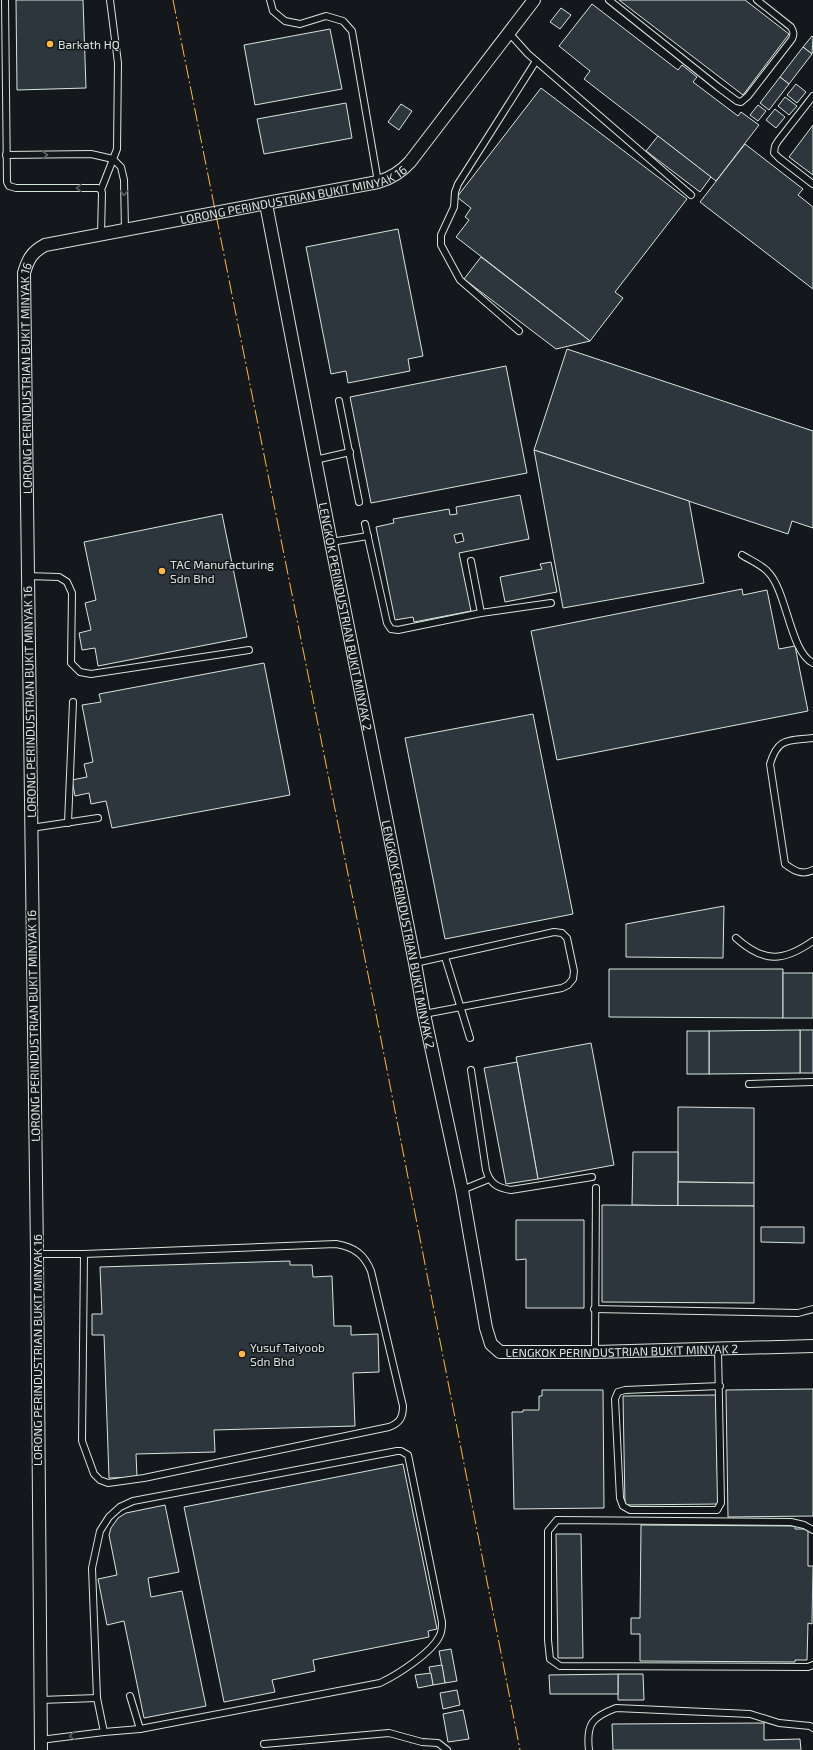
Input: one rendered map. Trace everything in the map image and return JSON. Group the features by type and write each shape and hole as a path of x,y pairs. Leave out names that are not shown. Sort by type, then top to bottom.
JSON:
{"street":[{"name":"LORONG PERINDUSTRIAN BUKIT MINYAK 16","path":"40,1745 37,1254 24,273 31,255 40,248 101,234 125,231 378,182 396,175 410,162 534,0"},
{"name":"LENGKOK PERINDUSTRIAN BUKIT MINYAK 2","path":"266,204 424,1014 462,1190 486,1328 491,1344 500,1352 595,1352 813,1346"}],"lane":[{"path":"5,0 6,178 9,186 13,188 94,188 102,190"},
{"path":"101,234 102,190 117,148 118,63 110,0"},
{"path":"270,0 273,11 285,21 300,24 326,16 343,21 352,31 378,182"},
{"path":"609,0 718,87 737,101 741,102 748,96 794,35 791,28 757,0"},
{"path":"509,33 528,54 691,195"},
{"path":"519,331 460,280 441,245 441,235 454,207 455,192 458,184 536,61"},
{"path":"813,96 778,141 774,149 774,153 779,158 813,184"},
{"path":"6,155 92,154 113,159 121,167 124,180 125,231"},
{"path":"339,401 359,502"},
{"path":"315,460 350,452"},
{"path":"366,524 387,622 391,629 398,630 481,613 551,603"},
{"path":"331,542 368,536"},
{"path":"742,555 768,572 777,588 801,651 813,663"},
{"path":"471,561 481,613"},
{"path":"27,576 59,578 67,582 72,593 71,663 80,672 91,674 249,650"},
{"path":"68,822 73,702"},
{"path":"813,738 784,742 774,751 770,764 785,864 795,872 808,873 813,870"},
{"path":"31,828 98,818"},
{"path":"415,963 554,932 562,933 567,938 574,971 573,979 568,985 562,988 424,1014"},
{"path":"736,938 749,950 762,956 779,957 798,951 813,941"},
{"path":"445,957 470,1038"},
{"path":"471,1070 489,1179 499,1188 511,1190 592,1177"},
{"path":"749,1084 813,1082"},
{"path":"462,1190 489,1179"},
{"path":"595,1352 594,1309 596,1188"},
{"path":"37,1254 84,1254 336,1244 348,1246 358,1252 366,1260 371,1271 403,1406 401,1419 396,1425 389,1427 144,1478 108,1483 100,1480 91,1468 82,1441 84,1254"},
{"path":"594,1309 798,1313 813,1309"},
{"path":"718,1349 720,1386 720,1508 717,1510 630,1510 623,1506 620,1498 615,1399 618,1392 625,1390 720,1386"},
{"path":"40,1745 104,1732 140,1729 380,1683 400,1673 434,1644 441,1634 442,1622 408,1455 401,1451 397,1451 133,1501 120,1508 110,1517 100,1531 92,1568 97,1698 104,1732"},
{"path":"813,1530 804,1525 791,1522 556,1520 548,1532 548,1640 550,1659 560,1666 808,1667 813,1664"},
{"path":"130,1696 140,1729"},
{"path":"40,1700 97,1698"},
{"path":"590,1750 588,1738 590,1725 600,1714 616,1708 750,1714 774,1722 810,1726 813,1728"},
{"path":"264,1744 389,1733 422,1742 438,1743 447,1750"}],"building":[{"name":"Barkath HQ","path":"16,0 83,0 86,88 17,90"},
{"path":"619,0 745,0 789,34 743,95"},
{"path":"592,4 678,70 682,65 697,77 693,82 738,116 741,112 759,125 716,181 584,79 590,71 559,46"},
{"path":"561,8 571,15 560,29 550,22"},
{"path":"330,29 342,89 255,105 244,45"},
{"path":"812,36 813,37 812,54 803,47"},
{"path":"803,47 812,54 789,84 780,77"},
{"path":"780,77 789,84 769,110 760,103"},
{"path":"796,84 806,92 797,103 787,95"},
{"path":"541,88 687,199 615,292 623,298 590,341 456,237 469,220 465,217 471,208 457,197"},
{"path":"785,97 797,106 789,115 778,106"},
{"path":"346,103 352,138 264,154 257,119"},
{"path":"401,104 412,111 399,130 388,122"},
{"path":"758,105 766,111 758,121 750,115"},
{"path":"775,109 785,117 776,128 766,120"},
{"path":"813,125 813,175 789,157"},
{"path":"658,136 711,177 700,192 646,151"},
{"path":"745,144 803,189 798,195 813,207 813,289 700,202"},
{"path":"398,229 423,356 408,359 410,371 348,383 346,371 331,374 306,247"},
{"path":"481,257 590,341 556,349 464,279"},
{"path":"567,349 813,431 813,528 792,521 788,534 534,450"},
{"path":"506,366 527,473 371,503 350,397"},
{"path":"534,450 689,501 704,583 563,608"},
{"path":"520,495 529,539 459,553 471,611 414,622 413,617 395,620 376,527 394,523 393,519 449,509 450,515 457,514 456,507","holes":["462,533 464,541 456,543 454,535"]},
{"name":"TAC Manufacturing Sdn Bhd","path":"222,514 247,637 98,666 95,648 82,650 79,633 91,630 85,603 96,600 84,542"},
{"path":"551,562 557,592 505,602 500,577 542,569 540,564"},
{"path":"742,589 743,595 767,590 779,649 795,646 808,711 557,760 531,631"},
{"path":"264,663 290,795 112,828 106,801 91,804 89,793 75,796 72,780 87,777 84,764 93,762 82,705 101,702 99,694"},
{"path":"533,714 573,914 445,939 405,738"},
{"path":"724,906 723,958 626,957 626,924"},
{"path":"609,969 783,969 783,1018 609,1017"},
{"path":"783,973 813,973 813,1018 783,1018"},
{"path":"800,1030 813,1030 813,1073 800,1073"},
{"path":"800,1030 800,1073 709,1074 709,1031"},
{"path":"687,1031 709,1031 709,1074 687,1074"},
{"path":"591,1043 614,1165 538,1179 516,1057"},
{"path":"517,1062 538,1179 506,1184 484,1068"},
{"path":"678,1107 754,1108 754,1183 678,1182"},
{"path":"633,1152 678,1152 678,1206 632,1205"},
{"path":"678,1182 754,1183 754,1206 678,1206"},
{"path":"602,1205 754,1206 754,1303 602,1302"},
{"path":"516,1220 584,1220 584,1308 526,1308 526,1259 516,1260"},
{"path":"761,1227 804,1227 804,1243 761,1242"},
{"name":"Yusuf Taiyoob Sdn Bhd","path":"290,1261 290,1265 312,1265 313,1277 332,1276 334,1326 351,1326 351,1335 378,1334 379,1372 353,1373 355,1426 214,1430 215,1452 136,1454 137,1477 109,1478 104,1335 92,1335 92,1314 102,1314 100,1267"},
{"path":"813,1389 813,1516 728,1517 726,1390"},
{"path":"542,1390 603,1390 604,1508 514,1509 512,1412 539,1410 539,1396 542,1396"},
{"path":"716,1395 718,1504 625,1505 623,1396"},
{"path":"403,1464 437,1629 428,1631 429,1637 313,1660 315,1671 272,1680 275,1692 224,1702 184,1507"},
{"path":"165,1505 179,1572 148,1578 151,1597 182,1591 206,1706 144,1718 124,1621 107,1625 98,1579 117,1575 109,1535 111,1528 118,1518 126,1513"},
{"path":"641,1525 795,1526 795,1529 808,1529 808,1566 813,1566 812,1624 808,1623 807,1660 795,1660 795,1662 640,1661 640,1634 631,1634 631,1618 640,1618"},
{"path":"556,1534 581,1534 583,1658 558,1658"},
{"path":"451,1649 457,1681 445,1683 439,1651"},
{"path":"442,1665 445,1683 433,1685 429,1667"},
{"path":"431,1673 433,1685 418,1688 415,1675"},
{"path":"618,1674 643,1674 644,1700 618,1700"},
{"path":"618,1674 618,1694 550,1694 549,1675"},
{"path":"457,1690 460,1705 443,1709 440,1693"},
{"path":"463,1710 469,1739 448,1742 443,1714"},
{"path":"764,1723 764,1740 800,1739 801,1750 613,1750 612,1724"}],"power":[{"path":"173,0 379,1029 520,1750"}],"place":[{"name":"Barkath HQ","path":"50,44"},
{"name":"TAC Manufacturing Sdn Bhd","path":"162,571"},
{"name":"Yusuf Taiyoob Sdn Bhd","path":"242,1354"}]}
